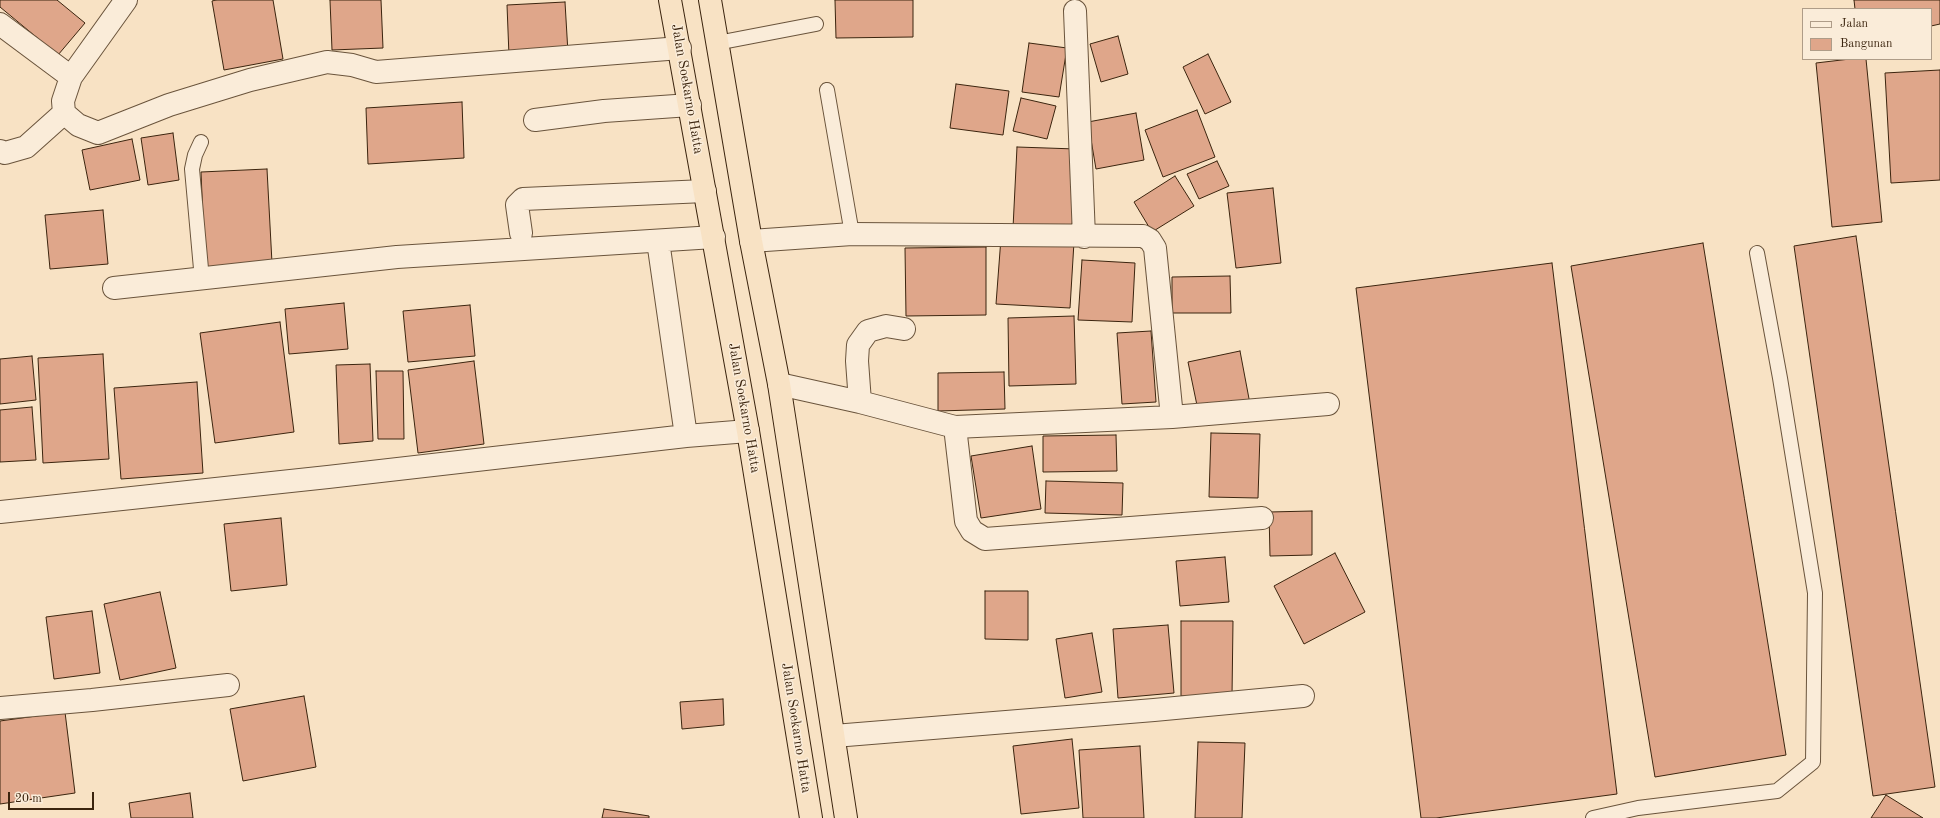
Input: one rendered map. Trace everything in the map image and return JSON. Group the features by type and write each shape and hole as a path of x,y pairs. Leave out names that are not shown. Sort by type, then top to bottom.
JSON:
{"highway":[{"name":"Jalan Soekarno Hatta","path":"670,0 680,48 748,431 811,818"},
{"path":"710,0 751,241 779,384 846,818"}],"street":[{"path":"126,0 71,77 63,101 64,113 78,125 98,133 168,105 250,80 327,62 352,65 376,72 680,48"},
{"path":"1075,11 1084,237"},
{"path":"0,24 71,77"},
{"path":"535,120 604,111 690,105"},
{"path":"0,151 5,152 26,147 64,113"},
{"path":"521,234 517,205 523,200 705,191"},
{"path":"751,241 852,234 1084,237 1143,236 1150,240 1155,248 1172,417"},
{"path":"114,288 202,280 397,257 714,237"},
{"path":"658,241 686,436"},
{"path":"860,402 857,361 858,345 868,331 886,326 904,328"},
{"path":"779,384 860,402 955,427 1172,417 1328,404"},
{"path":"955,427 966,521 972,531 985,539 1262,518"},
{"path":"0,512 328,477 686,436 748,431"},
{"path":"0,708 92,700 228,684"},
{"path":"834,736 1154,710 1303,696"}],"lane":[{"path":"717,43 816,24"},
{"path":"827,90 852,234"},
{"path":"201,142 194,155 192,169 202,280"},
{"path":"1593,818 1638,808 1777,791 1813,762 1815,593 1780,378 1757,253"}],"building":[{"path":"0,0 57,0 85,23 58,55 0,7"},
{"path":"273,0 283,59 224,70 212,1"},
{"path":"330,0 381,0 383,48 332,50"},
{"path":"835,0 913,0 913,37 836,38"},
{"path":"1854,0 1940,0 1940,24 1932,26 1932,8 1855,8"},
{"path":"565,2 568,53 509,56 507,5"},
{"path":"1118,36 1128,74 1101,82 1090,44"},
{"path":"1029,43 1067,48 1059,97 1022,92"},
{"path":"1208,54 1231,102 1205,114 1183,67"},
{"path":"1842,60 1866,60 1882,222 1832,227 1816,63"},
{"path":"1940,70 1940,180 1891,183 1885,73"},
{"path":"956,84 1009,91 1003,135 950,128"},
{"path":"1021,98 1056,106 1047,139 1013,131"},
{"path":"462,102 464,158 368,164 366,108"},
{"path":"1197,110 1215,157 1163,177 1145,130"},
{"path":"1136,113 1144,160 1096,169 1088,122"},
{"path":"173,133 179,180 148,185 141,138"},
{"path":"132,139 140,180 90,190 82,150"},
{"path":"1017,147 1076,149 1072,230 1013,228"},
{"path":"1217,161 1229,186 1199,199 1187,174"},
{"path":"267,169 272,263 205,267 201,172"},
{"path":"1175,176 1194,206 1152,232 1134,202"},
{"path":"1273,188 1281,263 1236,268 1227,193"},
{"path":"103,210 108,264 50,269 45,215"},
{"path":"1856,236 1935,787 1873,796 1794,246"},
{"path":"1001,238 1074,242 1070,308 996,304"},
{"path":"1703,243 1786,755 1655,777 1571,266"},
{"path":"986,247 986,315 906,316 905,248"},
{"path":"1082,260 1135,263 1132,322 1078,320"},
{"path":"1552,263 1617,794 1436,818 1421,818 1356,288"},
{"path":"1230,276 1231,313 1172,313 1172,277"},
{"path":"344,303 348,349 289,354 285,309"},
{"path":"470,305 475,356 408,362 403,311"},
{"path":"1074,316 1076,384 1009,386 1008,318"},
{"path":"280,322 294,432 215,443 200,333"},
{"path":"1151,331 1156,402 1122,404 1117,333"},
{"path":"1240,351 1250,404 1199,415 1188,362"},
{"path":"103,354 109,459 43,463 38,358"},
{"path":"32,356 36,400 0,404 0,359"},
{"path":"474,361 484,444 418,453 408,370"},
{"path":"370,364 373,441 339,444 336,365"},
{"path":"376,371 403,371 404,439 378,439"},
{"path":"1004,372 1005,409 938,411 938,373"},
{"path":"197,382 203,473 121,479 114,388"},
{"path":"32,407 36,460 0,462 0,410"},
{"path":"1211,433 1260,434 1258,498 1209,497"},
{"path":"1116,435 1117,471 1043,472 1043,436"},
{"path":"1032,446 1041,509 981,518 971,456"},
{"path":"1046,481 1123,483 1122,515 1045,513"},
{"path":"1312,511 1312,555 1270,556 1269,512"},
{"path":"281,518 287,585 231,591 224,524"},
{"path":"1335,553 1365,612 1304,644 1274,586"},
{"path":"1225,557 1229,602 1180,606 1176,561"},
{"path":"985,591 1028,591 1028,640 985,639"},
{"path":"160,592 176,668 120,680 104,604"},
{"path":"92,611 100,673 54,679 46,617"},
{"path":"1181,621 1233,621 1232,696 1181,696"},
{"path":"1168,625 1174,693 1118,698 1113,629"},
{"path":"1092,633 1102,692 1065,698 1056,639"},
{"path":"304,696 316,767 243,781 230,709"},
{"path":"723,699 724,725 682,729 680,702"},
{"path":"65,712 75,793 0,804 0,721"},
{"path":"1072,739 1079,808 1021,814 1013,746"},
{"path":"1198,742 1245,743 1242,818 1195,818"},
{"path":"1140,746 1144,818 1083,818 1079,750"},
{"path":"190,793 193,818 131,818 129,803"},
{"path":"1886,795 1923,818 1871,818"},
{"path":"604,809 649,816 649,818 602,818"}]}
